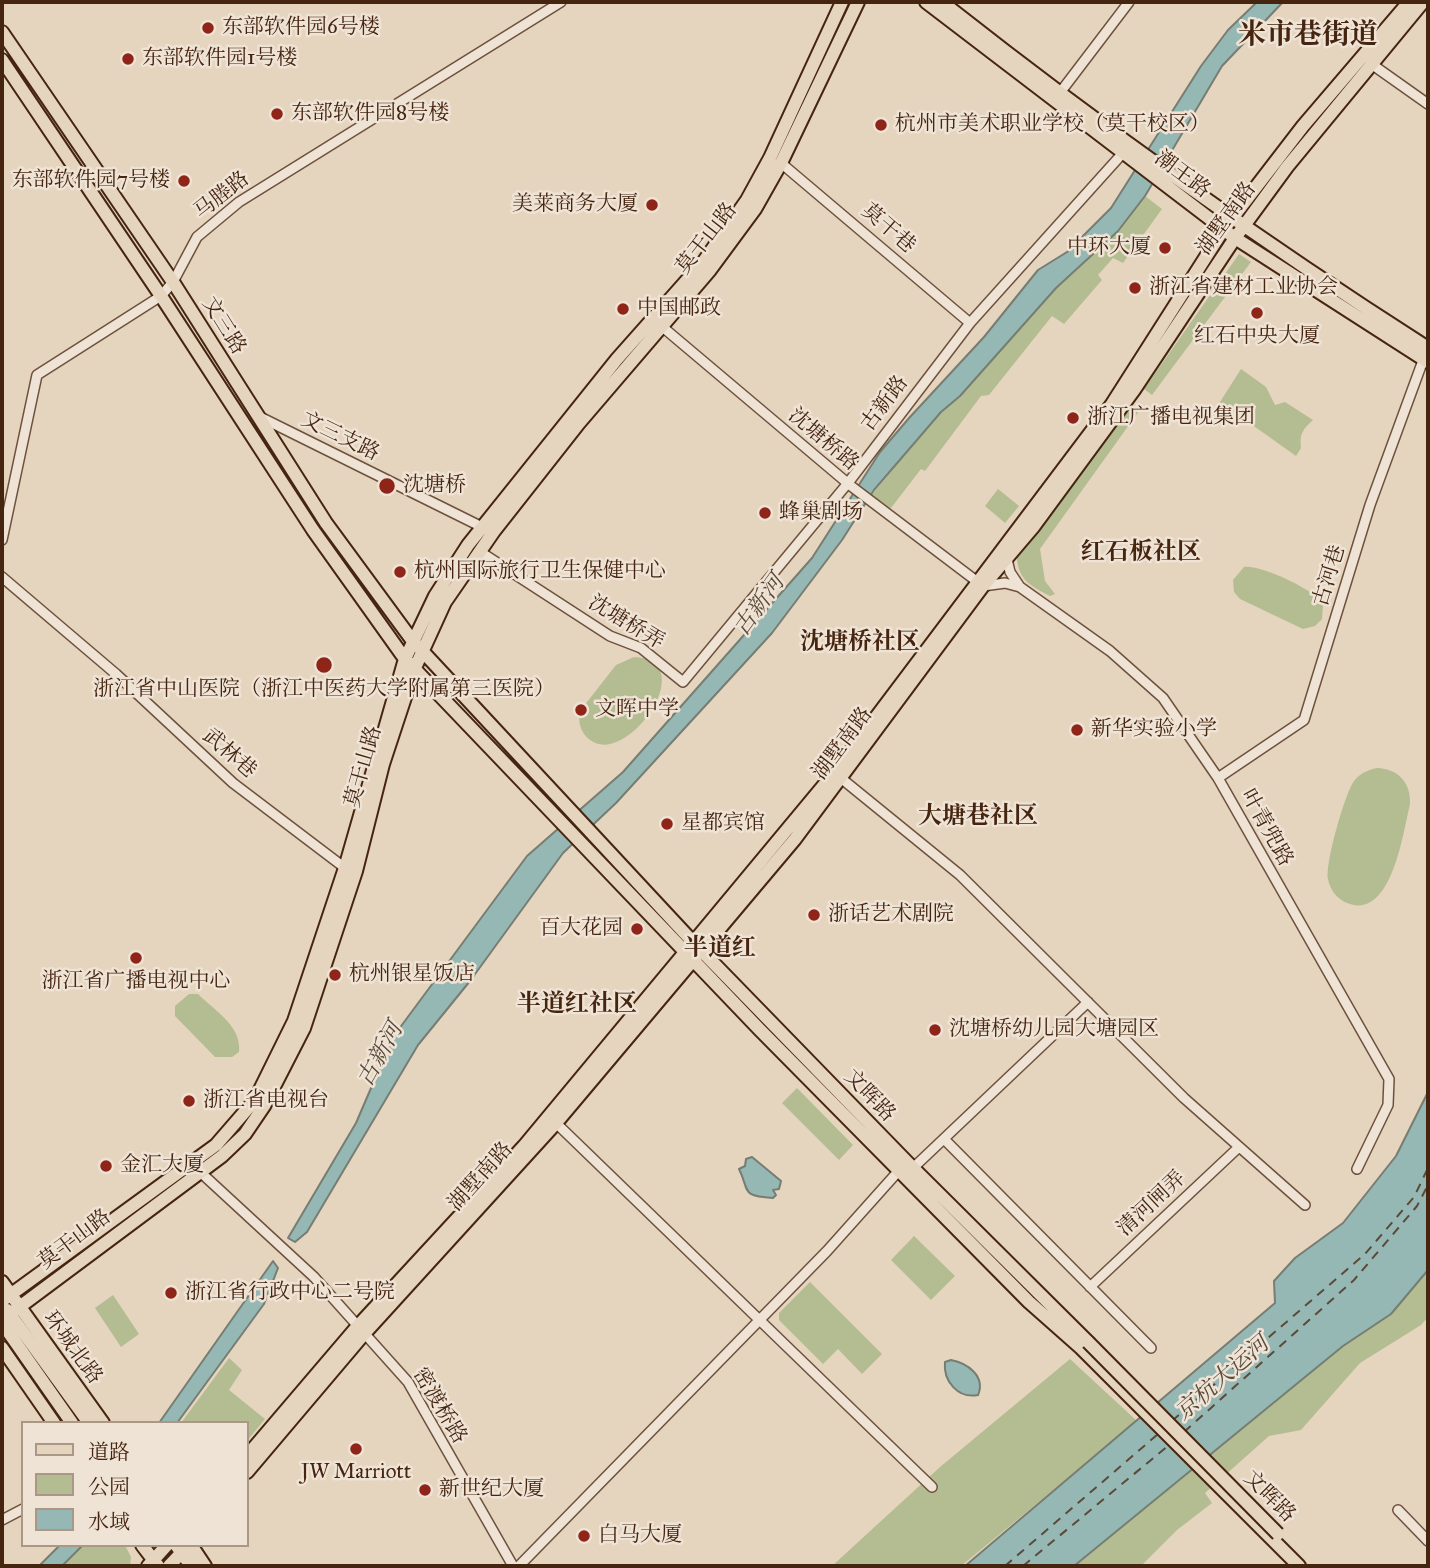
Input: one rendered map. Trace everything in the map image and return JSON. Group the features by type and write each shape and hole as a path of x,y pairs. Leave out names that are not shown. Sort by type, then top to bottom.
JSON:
{"main road":[{"name":"莫干山路","path":"9,1297 245,1134 282,1073 304,1028 356,871 383,764 414,670 445,602 479,551 704,261 747,200 770,158 842,2"},
{"name":"莫干山路","path":"12,1313 196,1168 237,1125 255,1100 294,1021 345,868 405,659 435,596 482,527 656,322 733,240 781,163 858,2"},
{"name":"潮王路","path":"926,2 1122,154 1138,158"},
{"name":"潮王路","path":"942,2 1161,175 1223,230 1427,352"},
{"name":"湖墅南路","path":"248,1455 524,1146 842,779 1112,404 1223,230 1303,126 1409,2"},
{"name":"湖墅南路","path":"248,1471 360,1331 556,1123 834,773 980,584 1007,559 1134,390 1235,238 1370,63 1423,2"},
{"name":"文三路","path":"2,32 173,282 326,523 412,640"},
{"name":"文三路","path":"2,60 162,296 313,530 405,659"},
{"name":"潮王路","path":"1161,175 1233,218 1427,352"},
{"name":"文晖路","path":"412,640 571,813 584,837"},
{"name":"文晖路","path":"405,659 563,824 584,837 692,951 1275,1537 1299,1566"},
{"name":"环城北路","path":"2,1282 12,1313 71,1421"},
{"name":"环城北路","path":"12,1313 88,1421"},
{"name":"环城北路","path":"12,1313 101,1421"},
{"path":"2,1348 53,1421"},
{"name":"文晖路","path":"1275,1537 1311,1566"},
{"path":"145,1547 162,1559 184,1547"},
{"path":"184,1547 191,1566"},
{"path":"184,1547 205,1566"}],"street":[{"name":"马塍路","path":"2,540 37,375 162,296 173,282 197,237 239,202 561,2"},
{"path":"1059,94 1129,2"},
{"path":"1370,63 1428,104"},
{"name":"古新路","path":"683,682 849,485 970,323 1122,154"},
{"name":"莫干巷","path":"781,163 970,323"},
{"name":"沈塘桥路","path":"656,322 849,485 980,584"},
{"name":"古河巷","path":"1218,778 1304,720 1370,505 1427,352"},
{"name":"文三支路","path":"256,415 482,527"},
{"name":"沈塘桥弄","path":"479,551 610,636 641,648 683,682"},
{"name":"叶青兜路","path":"1007,559 1010,572 1020,587 1110,651 1163,698 1218,778 1389,1079 1388,1105 1357,1169"},
{"name":"武林巷","path":"2,577 116,674 233,783 345,868"},
{"path":"980,584 1006,583 1020,587"},
{"path":"842,779 960,875 1184,1098 1305,1205"},
{"path":"516,1566 760,1320 906,1167 944,1139 1088,1002"},
{"path":"556,1123 932,1487"},
{"path":"944,1139 1151,1348"},
{"name":"清河闸弄","path":"1090,1287 1239,1147"},
{"name":"密渡桥路","path":"196,1168 314,1277 408,1382 516,1566"},
{"path":"2,1520 21,1510"},
{"path":"1398,1510 1428,1541"}],"green space":[{"path":"1145,196 1162,209 1123,263 1113,258 1098,275 1102,280 1064,324 1052,316 989,395 981,396 925,471 921,469 891,508 881,506 870,497 941,412 960,396 1056,288 1118,231"},
{"path":"1239,254 1251,262 1152,395 1144,389"},
{"path":"1241,369 1266,387 1275,405 1285,402 1313,420 1302,432 1301,448 1296,456 1220,402"},
{"path":"1131,404 1139,411 1040,549 1045,581 1055,594 1050,596 1023,577 1017,557"},
{"path":"998,489 1019,506 1005,523 985,506"},
{"path":"1244,567 1274,574 1310,592 1323,604 1322,619 1315,626 1303,629 1240,599 1234,592 1233,580"},
{"path":"634,657 653,663 661,675 660,692 652,710 638,727 622,739 605,745 590,740 581,727 580,711 616,665"},
{"path":"1377,768 1397,774 1406,783 1410,804 1404,834 1393,871 1385,887 1375,899 1362,905 1347,903 1337,897 1328,879 1336,829 1354,781 1364,772"},
{"path":"189,994 198,994 226,1020 236,1034 239,1052 232,1057 215,1057 175,1016 175,1006"},
{"path":"797,1088 853,1145 839,1160 782,1103"},
{"path":"914,1236 955,1276 931,1300 891,1260"},
{"path":"1428,1270 1428,1317 1421,1325 1360,1363 1301,1430 1269,1436 1205,1493 1212,1503 1177,1530 1141,1566 1074,1566 1343,1346 1391,1314"},
{"path":"810,1282 882,1354 862,1374 838,1349 823,1364 779,1320 779,1313"},
{"path":"113,1295 139,1334 121,1347 95,1308"},
{"path":"229,1358 242,1370 229,1390 265,1419 248,1440 248,1421 182,1421"},
{"path":"1070,1359 1137,1421 961,1566 832,1566 940,1467"},
{"path":"81,1547 126,1547 131,1557 130,1566 62,1566"}],"water":[{"path":"1257,2 1283,2 1222,66 1145,196 1118,231 1056,288 960,396 941,412 874,490 842,540 772,633 616,803 563,853 470,981 418,1045 307,1232 295,1242 288,1238 356,1123 393,1037 527,856 623,772 812,558 880,452 984,337 1038,270 1067,252 1111,208 1201,66 1228,30"},
{"name":"京杭大运河","path":"1428,1092 1428,1270 1391,1314 1343,1346 1074,1566 965,1566 1275,1303 1274,1281 1295,1258 1343,1223 1396,1156"},
{"path":"752,1157 781,1181 779,1189 773,1190 776,1195 773,1198 755,1196 748,1191 739,1169 745,1166 746,1159"},
{"path":"273,1261 278,1268 264,1304 178,1421 160,1421"},
{"path":"951,1360 969,1367 974,1372 979,1382 978,1395 964,1394 949,1382 945,1362"},
{"path":"58,1547 81,1547 62,1566 39,1566"}],"ferry route":[{"path":"1172,1421 1365,1254 1414,1197 1428,1168"},
{"path":"1184,1432 1354,1280 1417,1206 1428,1185"},
{"path":"1005,1566 1158,1434"},
{"path":"1023,1566 1169,1445"}],"place":[{"name":"东部软件园6号楼","path":"208,28"},
{"name":"东部软件园1号楼","path":"128,59"},
{"name":"东部软件园8号楼","path":"277,114"},
{"name":"杭州市美术职业学校（莫干校区）","path":"881,125"},
{"name":"东部软件园7号楼","path":"184,181"},
{"name":"美莱商务大厦","path":"652,205"},
{"name":"中环大厦","path":"1165,248"},
{"name":"浙江省建材工业协会","path":"1135,288"},
{"name":"中国邮政","path":"623,309"},
{"name":"红石中央大厦","path":"1257,313"},
{"name":"浙江广播电视集团","path":"1073,418"},
{"name":"沈塘桥","path":"387,486"},
{"name":"蜂巢剧场","path":"765,513"},
{"name":"杭州国际旅行卫生保健中心","path":"400,572"},
{"name":"浙江省中山医院（浙江中医药大学附属第三医院）","path":"324,665"},
{"name":"文晖中学","path":"581,710"},
{"name":"新华实验小学","path":"1077,730"},
{"name":"星都宾馆","path":"667,824"},
{"name":"浙话艺术剧院","path":"814,915"},
{"name":"百大花园","path":"637,929"},
{"name":"浙江省广播电视中心","path":"136,958"},
{"name":"杭州银星饭店","path":"335,975"},
{"name":"沈塘桥幼儿园大塘园区","path":"935,1030"},
{"name":"浙江省电视台","path":"189,1101"},
{"name":"金汇大厦","path":"106,1166"},
{"name":"浙江省行政中心二号院","path":"171,1293"},
{"name":"JW Marriott","path":"356,1449"},
{"name":"新世纪大厦","path":"425,1490"},
{"name":"白马大厦","path":"584,1536"}],"district":[{"name":"米市巷街道","path":"1308,36"},
{"name":"红石板社区","path":"1141,553"},
{"name":"沈塘桥社区","path":"860,643"},
{"name":"大塘巷社区","path":"978,817"},
{"name":"半道红","path":"720,949"},
{"name":"半道红社区","path":"577,1005"}],"water label":[{"name":"古新河","path":"760,606"},
{"name":"古新河","path":"381,1055"}]}
